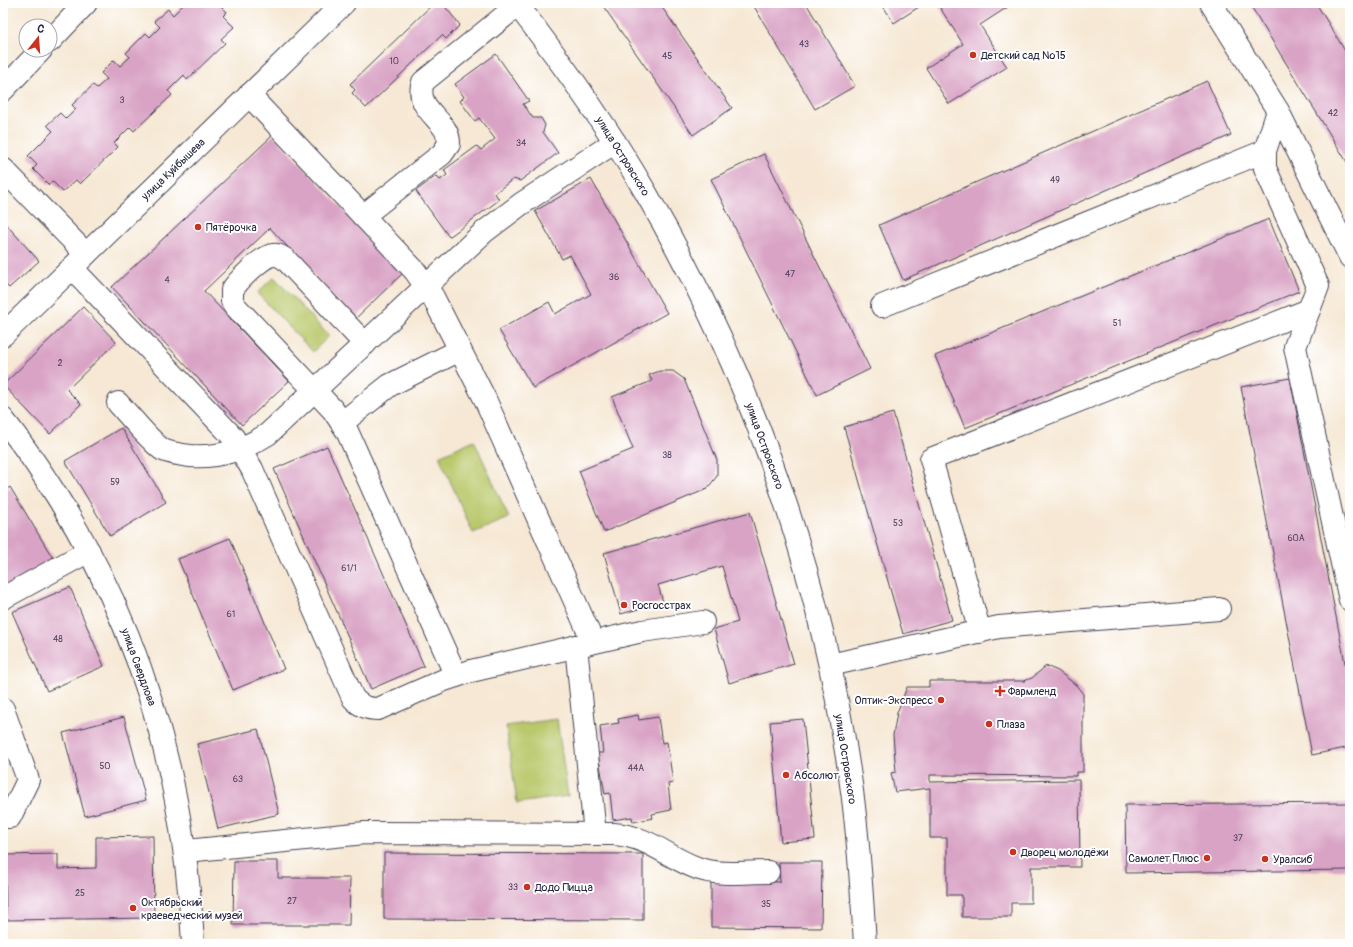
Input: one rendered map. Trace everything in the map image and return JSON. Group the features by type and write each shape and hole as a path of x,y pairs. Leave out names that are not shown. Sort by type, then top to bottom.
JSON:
{"street":[{"path":"58,33 86,3"},
{"name":"улица Куйбышева","path":"3,335 344,3"},
{"path":"1211,3 1278,111 1350,257"},
{"path":"363,216 442,154 449,144 448,134 423,103 420,89 423,82 517,4"},
{"name":"улица Островского","path":"517,4 583,93 615,142 674,242 720,334 748,400 788,509 816,607 830,665 852,792 859,850 865,944"},
{"path":"3,90 33,58"},
{"path":"249,95 415,272 426,286 460,350 510,454 584,644 595,834"},
{"path":"1278,111 1265,151 1265,168 1318,286 1296,347 1350,600"},
{"path":"118,403 162,449 182,455 204,457 222,455 241,449 268,434 426,286 500,220 615,142"},
{"path":"882,306 1265,151"},
{"path":"3,169 79,261 233,437 252,469 353,698 364,707 378,709 456,676 642,631 703,622"},
{"path":"365,344 285,259 274,254 263,259 232,290 232,301 342,422 456,676"},
{"path":"980,632 931,459 1309,310"},
{"path":"342,422 390,385 460,350"},
{"name":"улица Свердлова","path":"3,419 41,471 89,551 104,579 129,636 151,694 168,754 186,851 193,944"},
{"path":"3,598 89,551"},
{"path":"830,665 999,627 1219,609"},
{"path":"3,710 28,780 10,818 3,818"},
{"path":"186,851 365,833 595,834 636,837 699,868 722,872 768,872"}],"green space":[{"path":"274,277 329,336 313,352 257,293"},
{"path":"474,440 509,518 473,533 439,456"},
{"path":"557,719 568,796 517,803 506,726"}],"building":[{"path":"185,3 218,3 227,12 223,16 234,27 221,39 225,43 187,80 184,75 168,91 172,95 134,131 130,127 114,143 118,147 80,184 76,180 63,192 52,181 49,185 33,169 37,165 28,156 53,131 47,125 60,113 66,119 76,109 72,105 93,85 97,88 107,79 101,73 114,60 120,66 130,57 126,53 146,33 150,37 160,27 154,21 168,9 173,15"},
{"path":"434,3 442,3 460,25 446,39 442,35 366,108 352,93 355,90 350,84"},
{"path":"601,3 659,3 732,108 693,135"},
{"path":"752,3 806,3 855,86 815,109"},
{"path":"881,3 925,3 894,23"},
{"name":"Детский сад №15","path":"937,3 1014,3 980,25 1007,67 949,104 926,68 963,44"},
{"path":"1249,3 1316,3 1350,59 1350,167"},
{"path":"496,54 529,101 523,104 533,118 541,118 545,125 543,132 558,153 520,181 513,179 495,193 499,200 449,237 416,191 436,176 440,180 447,175 444,170 477,146 481,150 495,139 479,118 475,121 460,101 464,97 455,84"},
{"path":"1207,81 1231,135 903,280 879,225"},
{"path":"273,135 403,273 355,319 270,228 204,291 289,381 242,425 112,287"},
{"path":"764,154 870,369 817,395 711,179"},
{"path":"591,179 667,313 533,388 499,330 549,302 555,314 591,294 570,255 562,259 535,211"},
{"path":"1269,219 1299,291 965,428 935,356"},
{"path":"4,222 39,261 9,288 3,282"},
{"path":"83,307 116,342 67,390 81,404 50,434 3,385"},
{"path":"660,371 673,371 684,379 717,460 717,476 707,489 604,532 579,471 633,449 612,397 652,381 649,375"},
{"path":"1290,378 1350,689 1350,747 1312,755 1241,387"},
{"path":"893,413 952,620 903,634 844,427"},
{"path":"121,428 166,502 110,536 65,461"},
{"path":"327,446 424,666 371,689 274,469"},
{"path":"10,487 54,560 3,590 3,492"},
{"path":"750,512 794,664 729,683 714,629 738,622 722,566 658,585 663,602 621,614 604,553"},
{"path":"230,538 284,669 233,690 178,559"},
{"path":"70,587 104,666 47,691 12,612"},
{"path":"1046,666 1058,671 1076,685 1083,694 1083,772 1076,772 1076,776 930,775 930,782 1079,780 1080,867 1031,867 1031,903 1011,903 1011,917 962,917 962,895 947,895 947,838 930,838 930,788 895,792 891,773 896,772 893,735 897,713 907,687 929,687 929,681 1024,681 1032,678"},
{"path":"638,715 639,720 658,717 662,743 667,742 673,783 668,784 671,810 652,814 653,818 633,822 632,817 613,820 610,793 605,794 598,753 603,753 600,726 619,723 618,719"},
{"path":"124,717 146,800 85,816 63,733"},
{"path":"803,719 815,839 781,842 770,722"},
{"path":"258,729 279,814 218,829 197,744"},
{"path":"1350,803 1350,870 1126,873 1125,805"},
{"path":"153,836 154,918 6,920 5,855 58,854 58,869 96,868 96,837"},
{"path":"384,853 643,854 643,920 384,919"},
{"path":"234,861 278,861 278,878 350,878 349,925 233,925"},
{"path":"779,862 822,862 821,928 711,927 711,881 780,882"}],"place":[{"name":"Детский сад №15","path":"973,55"},
{"name":"Пятёрочка","path":"198,227"},
{"name":"Росгосстрах","path":"624,605"},
{"name":"Фармленд","path":"1000,691"},
{"name":"Оптик-Экспресс","path":"941,700"},
{"name":"Плаза","path":"989,724"},
{"name":"Абсолют","path":"786,775"},
{"name":"Дворец молодёжи","path":"1013,852"},
{"name":"Самолет Плюс","path":"1207,858"},
{"name":"Уралсиб","path":"1265,859"},
{"name":"Додо Пицца","path":"527,887"},
{"name":"Октябрьский краеведческий музей","path":"133,908"}]}
